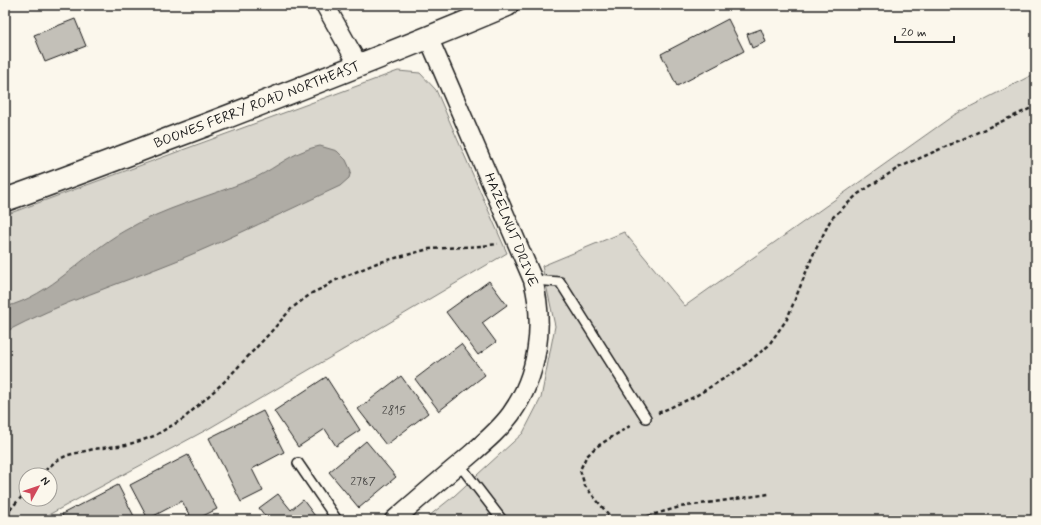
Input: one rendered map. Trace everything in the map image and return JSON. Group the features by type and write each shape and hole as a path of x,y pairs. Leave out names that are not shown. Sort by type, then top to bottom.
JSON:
{"main road":[{"name":"BOONES FERRY ROAD NORTHEAST","path":"5,200 359,66 507,5"}],"street":[{"path":"325,5 359,66"},
{"name":"HAZELNUT DRIVE","path":"394,520 503,425 526,387 535,354 539,327 539,309 533,280 429,38"}],"lane":[{"path":"533,280 560,282 646,418"},
{"path":"298,463 337,520"},
{"path":"459,464 498,518"}],"path":[{"path":"613,520 585,486 580,470 586,457 596,447 631,425 694,397 741,368 768,346 787,319 813,255 831,219 858,194 898,168 1036,106"},
{"path":"49,467 56,460 68,455 94,449 126,445 143,440 154,436 183,419 224,382 292,308 312,293 334,281 377,263 429,249 500,244"},
{"path":"634,520 680,507 769,494"},
{"path":"5,515 18,501"}],"shaded area":[{"path":"398,71 420,73 436,90 507,253 208,429 39,520 5,520 5,215"},
{"path":"1036,73 1036,520 424,520 454,496 523,433 541,398 555,326 542,266 624,232 685,306 954,115"},
{"path":"320,146 337,151 346,160 351,171 349,178 340,186 197,252 68,303 5,332 5,307 38,293 67,273 109,240 124,231 170,209 250,180 299,153"}],"building":[{"path":"75,19 86,46 45,62 34,35"},
{"path":"728,19 744,51 677,86 661,54"},
{"path":"761,29 766,42 752,48 747,34"},
{"path":"489,281 507,305 482,323 496,342 478,355 446,312"},
{"path":"461,344 485,375 439,411 415,379"},
{"path":"401,376 428,413 386,445 358,409"},
{"path":"326,377 360,430 336,446 325,429 298,447 274,411"},
{"path":"263,411 284,452 252,469 263,491 241,502 209,438"},
{"path":"366,441 396,477 359,508 329,472"},
{"path":"188,455 217,509 195,520 192,520 182,501 148,519 130,485"},
{"path":"118,485 136,520 64,520 62,514"},
{"path":"278,494 291,510 303,500 318,520 268,520 259,508"}]}
